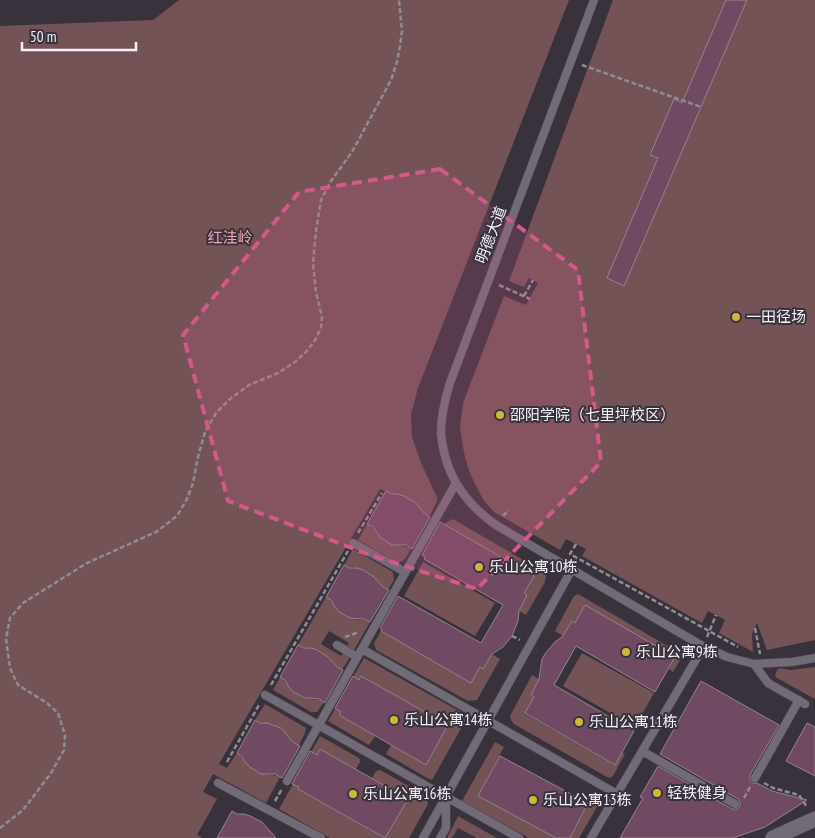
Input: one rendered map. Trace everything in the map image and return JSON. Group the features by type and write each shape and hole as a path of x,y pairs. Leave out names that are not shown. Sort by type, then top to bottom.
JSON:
{"street":[{"path":"773,838 815,819"}],"lane":[{"name":"明德大道","path":"594,0 450,383 443,408 440,434 445,460 456,483 468,501 482,515 704,646 728,657 754,664 792,662 815,658"},
{"path":"287,781 456,483"},
{"path":"353,542 405,572"},
{"path":"423,838 572,569"},
{"path":"337,645 357,657"},
{"path":"591,838 704,646"},
{"path":"362,649 617,794"},
{"path":"754,664 768,683 802,702 755,778"},
{"path":"265,695 519,838"},
{"path":"642,751 735,804"},
{"path":"218,783 321,838"},
{"path":"440,838 446,828 446,797"}],"path":[{"path":"0,828 24,810 51,773 64,750 65,735 58,713 47,703 18,684 10,668 6,639 10,618 23,602 87,563 156,532 177,516 187,499 193,483 205,432 216,413 230,398 250,385 278,373 295,362 315,340 321,328 322,317 316,292 313,263 321,200 331,181 352,152 391,80 397,62 402,31 398,0"},
{"path":"571,61 701,106"},
{"path":"524,296 534,280"},
{"path":"508,289 530,299"},
{"path":"226,762 382,493"},
{"path":"576,544 570,554 749,653 754,664"},
{"path":"704,646 716,615"},
{"path":"337,645 340,640 375,625"},
{"path":"754,664 760,653 755,628"},
{"path":"735,804 740,806 755,778"},
{"path":"773,788 799,795"}],"highlighted area":[{"path":"440,169 578,270 601,462 477,589 370,555 228,501 183,335 299,192"}],"green space":[{"name":"红洼岭","path":"179,0 569,0 418,388 411,414 412,437 437,501 430,516 424,513 416,503 380,489 219,764 227,768 237,753 256,771 280,777 266,803 213,774 203,792 217,799 197,835 203,838 0,838 0,26 153,20"},
{"name":"一田径场","path":"613,0 815,0 815,640 767,650 757,623 752,634 753,652 719,633 725,620 708,611 702,623 582,556 586,549 566,539 560,550 494,512 484,501 469,471 460,426 463,403 504,296 526,305 538,283 529,278 524,287 509,281"},
{"path":"453,519 544,572 546,576 545,582 526,615 519,611 527,595 524,593 533,576 444,524"},
{"path":"367,524 388,542 411,549 405,558 402,561 396,562 358,540"},
{"path":"353,549 393,572 394,580 388,590 365,571 344,565"},
{"path":"423,562 495,603 475,636 404,596"},
{"path":"578,594 683,655 673,672 669,669 675,657 586,606 575,623 572,621 563,636 555,631 574,596"},
{"path":"326,597 345,616 370,622 354,650 347,646 349,643 329,631 321,644 341,656 343,653 350,657 342,670 319,651 298,645"},
{"path":"381,631 471,683 480,667 483,669 492,654 500,659 477,700 468,701 376,650 374,643"},
{"path":"582,653 654,693 635,727 563,686"},
{"path":"364,658 468,716 432,780 386,754 391,745 426,765 448,725 361,676 339,715 375,736 369,745 328,721"},
{"path":"815,667 815,699 775,676 780,668 790,670"},
{"path":"532,675 539,679 531,695 534,697 525,714 614,765 622,752 625,754 613,776 607,777 514,724 510,716"},
{"path":"280,677 291,690 300,696 324,702 317,712 311,712 273,690"},
{"path":"265,704 306,728 299,745 274,725 255,720"},
{"path":"320,736 359,758 360,762 356,769 320,749 298,789 384,838 330,838 279,809"},
{"path":"495,742 504,747 478,796 556,838 529,838 462,801"},
{"path":"380,770 426,797 428,804 409,838 385,838 407,799 372,778 376,771"},
{"path":"593,795 601,800 579,838 570,838"},
{"path":"458,816 497,838 477,838 458,828 452,838 447,838"}],"building":[{"path":"726,0 747,0 624,286 607,278 658,158 650,155 674,99 682,103"},
{"path":"386,491 391,494 404,496 416,503 430,517 412,549 406,545 392,545 381,538 373,527 367,524"},
{"path":"440,522 534,576 524,593 527,595 519,611 518,621 512,636 503,647 492,654 483,669 480,667 471,683 381,631 382,629 380,628 398,596 481,643 503,605 424,559 425,557 422,555"},
{"path":"344,565 363,570 389,590 370,622 364,619 350,618 339,612 331,600 326,597"},
{"path":"585,605 675,657 655,692 576,646 554,685 634,731 615,765 525,713 534,697 531,695 539,679 542,659 555,642 563,636 572,621 575,623"},
{"path":"298,645 317,650 343,670 325,703 319,699 305,698 293,692 286,681 280,677"},
{"name":"乐山公寓14栋","path":"353,676 359,680 361,676 448,725 426,765 339,715 341,712 335,708"},
{"path":"701,681 779,725 750,775 750,781 772,791 807,800 765,827 733,838 620,838 643,798 640,797 658,766 732,809 737,809 740,806 738,799 660,754"},
{"path":"255,720 281,728 293,742 300,746 282,778 275,774 261,774 250,767 242,756 237,753"},
{"path":"807,723 815,727 815,776 786,761"},
{"name":"乐山公寓16栋","path":"320,749 408,799 385,838 292,784 310,751 317,755"},
{"name":"乐山公寓13栋","path":"500,756 588,803 570,838 556,838 478,796"},
{"path":"232,811 237,814 250,816 262,822 276,838 217,838"}],"place":[{"name":"一田径场","path":"736,317"},
{"name":"邵阳学院（七里坪校区）","path":"500,415"},
{"name":"乐山公寓10栋","path":"479,567"},
{"name":"乐山公寓9栋","path":"626,652"},
{"name":"乐山公寓14栋","path":"394,720"},
{"name":"乐山公寓11栋","path":"579,722"},
{"name":"轻铁健身","path":"657,793"},
{"name":"乐山公寓16栋","path":"353,794"},
{"name":"乐山公寓13栋","path":"533,800"}]}
